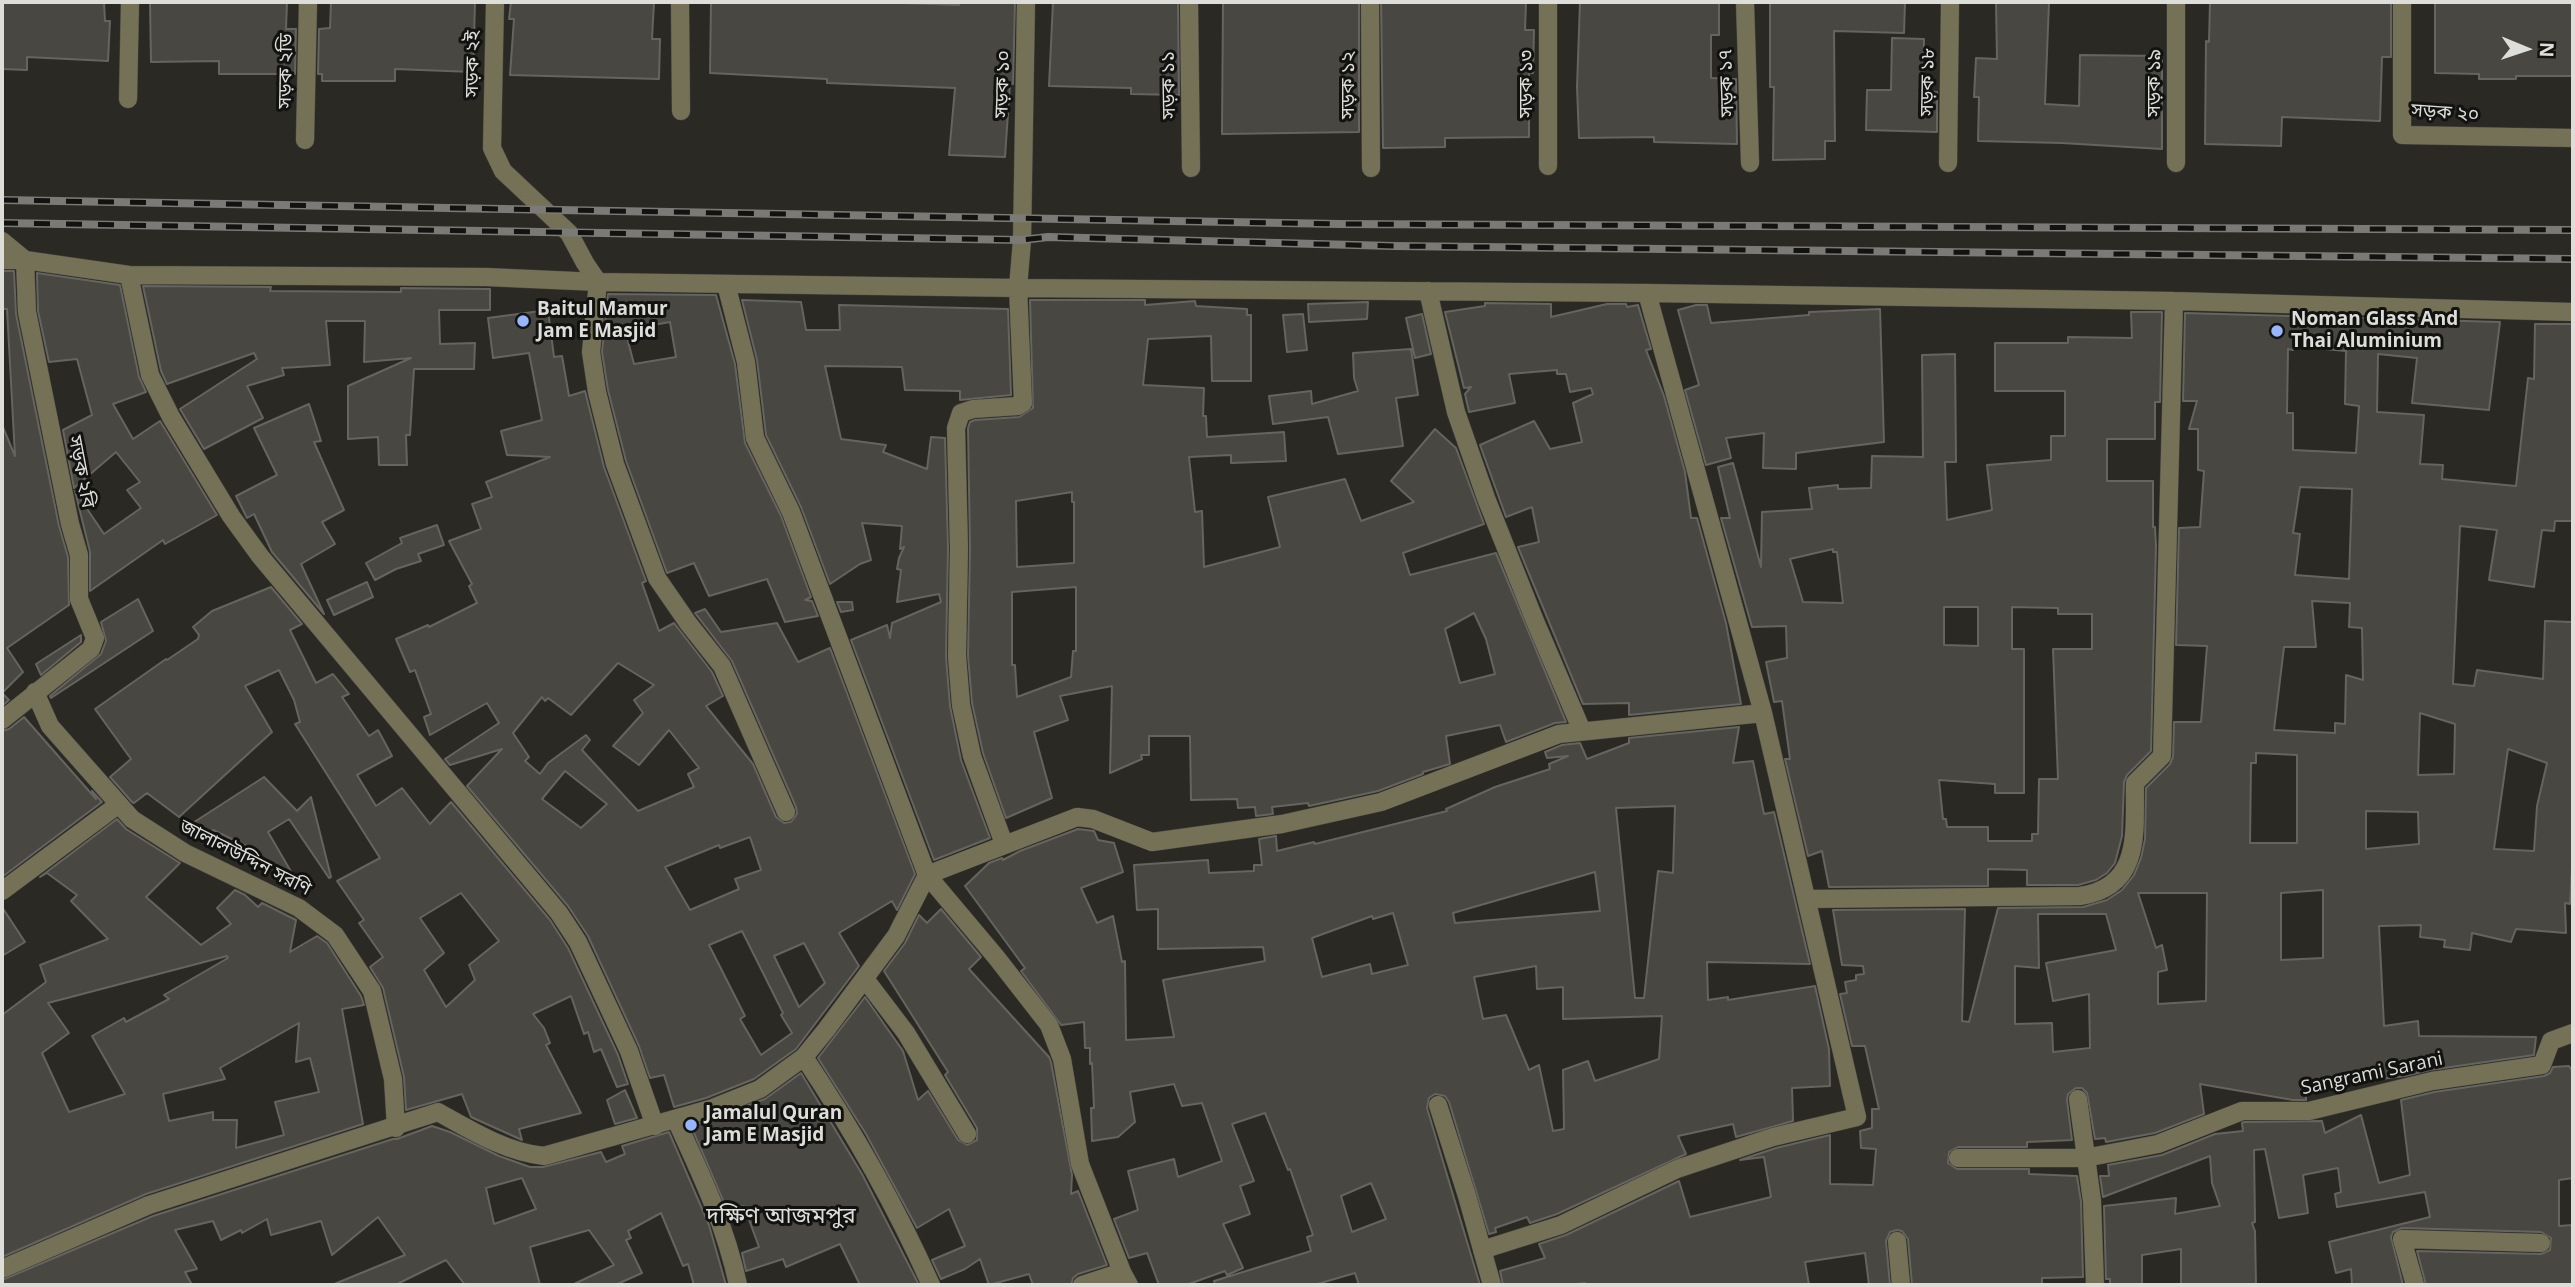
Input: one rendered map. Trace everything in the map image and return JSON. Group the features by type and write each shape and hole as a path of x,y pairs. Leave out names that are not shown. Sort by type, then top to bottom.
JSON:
{"street":[{"path":"128,99 130,2"},
{"name":"সড়ক ২ডি","path":"305,141 308,2"},
{"name":"সড়ক ২ই","path":"495,2 492,148 503,171 569,233 598,282"},
{"path":"680,2 681,111"},
{"name":"সড়ক ১০","path":"1004,844 972,757 961,705 957,656 959,548 956,428 961,412 1018,406 1023,403 1018,288 1026,2"},
{"name":"সড়ক ১১","path":"1189,2 1191,168"},
{"name":"সড়ক ১২","path":"1370,2 1371,168"},
{"name":"সড়ক ১৩","path":"1548,2 1548,166"},
{"name":"সড়ক ১৭","path":"1745,2 1750,163"},
{"name":"সড়ক ১৮","path":"1948,163 1950,2"},
{"name":"সড়ক ১৯","path":"2176,2 2176,163"},
{"name":"সড়ক ২০","path":"2402,2 2402,135 2573,138"},
{"path":"2,241 25,260"},
{"path":"2,260 25,260 130,275 486,277 598,282 1018,288 1647,293 2174,301 2573,312"},
{"name":"সড়ক ২বি","path":"25,260 27,312 70,524 79,555 79,598 95,638 91,649 35,692"},
{"path":"130,275 150,375 171,417 231,516 260,556 559,913 578,942 629,1051 655,1126"},
{"path":"598,282 591,352 597,392 615,464 657,578 722,666 786,812"},
{"path":"726,284 746,362 755,438 791,512 927,875 1049,1025 1062,1059 1080,1164 1126,1279 1082,1285"},
{"path":"1428,291 1456,412 1477,473 1582,731"},
{"path":"1482,1250 1561,1226 1677,1169 1773,1137 1857,1117 1763,713 1647,293"},
{"path":"1808,899 2080,896 2101,890 2124,872 2134,847 2135,783 2162,756 2174,301"},
{"path":"2,720 35,692"},
{"name":"জালালউদ্দিন সরণি","path":"35,692 50,726 132,819 185,853 299,908 335,934 372,991 393,1079 396,1128"},
{"path":"2,1269 149,1205 396,1128 438,1112 475,1133 523,1154 544,1156 676,1120 761,1089 804,1057 865,979 896,936 927,875 1077,817 1093,818 1152,842 1282,824 1381,802 1559,734 1763,713"},
{"path":"2,891 119,804"},
{"path":"865,979 906,1033 967,1135"},
{"name":"Sangrami Sarani","path":"1958,1158 2085,1158 2158,1144 2242,1111 2309,1111 2432,1081 2542,1065 2551,1041 2573,1033"},
{"path":"804,1057 834,1102 910,1237 931,1285"},
{"path":"2078,1099 2092,1201 2095,1285"},
{"path":"1438,1105 1492,1285"},
{"path":"676,1120 711,1198 730,1250 738,1285"},
{"path":"2415,1285 2402,1239 2541,1242"},
{"path":"1897,1241 1901,1285"}],"building":[{"path":"2,2 104,2 105,21 110,21 108,61 27,57 27,70 2,69"},
{"path":"150,2 287,2 286,29 296,29 295,74 219,74 219,61 151,62"},
{"path":"331,2 475,2 473,72 395,69 395,81 322,81 322,74 318,74 319,29 330,28"},
{"path":"511,2 654,2 652,39 660,39 659,79 510,75 514,19 509,19"},
{"path":"711,2 959,5 959,2 1015,2 1013,84 1010,84 1005,157 949,155 955,88 827,83 827,79 710,73"},
{"path":"1053,2 1178,2 1179,95 1131,94 1131,88 1049,86"},
{"path":"1223,2 1359,2 1359,132 1222,134"},
{"path":"1381,2 1526,2 1525,30 1534,30 1533,73 1529,73 1529,137 1445,138 1445,147 1383,148"},
{"path":"1580,2 1719,2 1719,35 1711,35 1711,78 1736,79 1737,144 1654,142 1654,137 1579,138 1577,87"},
{"path":"1770,2 1905,2 1904,33 1834,31 1835,141 1825,141 1825,159 1773,160 1774,87 1770,87"},
{"path":"1996,2 2049,2 2045,104 2079,106 2080,55 2162,56 2162,149 1978,141 1979,97 1974,97 1976,58 1997,59"},
{"path":"2210,2 2391,2 2391,57 2382,57 2380,121 2282,117 2281,146 2205,144 2206,41 2209,42"},
{"path":"2435,2 2573,2 2573,76 2479,79 2479,74 2435,73"},
{"path":"1892,38 1924,39 1923,91 1937,92 1937,132 1866,130 1867,90 1891,90"},
{"path":"2,271 14,271 16,314 59,526 68,557 69,605 7,648 23,672 2,693 2,425 15,456 7,309 2,309"},
{"path":"37,273 120,285 139,377 146,392 113,404 133,439 160,421 217,515 165,544 163,540 90,591 90,552 75,491 104,534 141,508 127,490 140,482 116,452 74,488 63,430 92,415 77,359 49,362 38,311"},
{"path":"143,286 271,287 270,291 401,292 401,288 490,289 490,310 439,310 440,344 475,343 474,369 414,369 410,435 406,435 407,465 379,465 378,437 348,439 348,386 411,358 364,362 365,321 326,321 330,365 282,368 284,375 247,386 263,418 204,449 180,409 257,359 254,353 167,384 161,371"},
{"path":"608,294 716,295 735,364 745,443 781,516 811,597 805,600 812,601 818,616 785,622 767,579 709,596 694,563 667,573 626,461 608,390 602,352","holes":["670,322 676,357 634,364 625,330"]},
{"path":"742,300 801,302 806,330 840,330 839,305 1008,309 1011,395 960,400 960,391 905,390 902,367 825,366 841,439 886,445 883,452 927,469 931,437 945,438 948,548 946,656 950,706 961,760 990,838 934,860 851,640 887,625 890,638 892,623 941,602 939,594 897,602 901,570 897,569 904,547 900,549 902,526 862,523 871,560 860,564 830,584 801,507 766,435 757,360"},
{"path":"1030,300 1145,300 1145,305 1195,301 1196,306 1247,309 1247,315 1251,315 1251,381 1212,381 1211,336 1148,339 1143,385 1204,388 1203,416 1206,416 1207,437 1284,432 1286,461 1231,463 1231,455 1189,457 1195,512 1202,511 1204,567 1280,547 1268,497 1345,479 1361,521 1414,502 1391,481 1435,429 1456,448 1484,524 1403,553 1410,575 1496,553 1566,722 1555,723 1506,742 1500,725 1446,736 1450,764 1378,791 1309,806 1308,803 1272,807 1273,814 1256,816 1255,807 1238,808 1237,799 1191,800 1190,736 1149,736 1149,755 1141,755 1142,759 1110,773 1112,686 1060,696 1068,720 1034,732 1052,798 1006,818 983,753 972,703 968,656 968,428 970,422 975,420 1019,417 1033,408","holes":["1072,492 1074,563 1017,567 1016,501","1076,587 1076,651 1073,651 1071,677 1017,697 1015,665 1012,665 1012,592","1474,613 1486,639 1495,674 1460,683 1445,629"]},
{"path":"1368,302 1367,319 1309,322 1308,304"},
{"path":"1485,303 1551,304 1551,317 1607,304 1626,304 1627,307 1638,305 1651,349 1646,350 1664,396 1685,472 1691,518 1697,518 1726,623 1741,704 1629,715 1629,703 1583,704 1518,547 1539,542 1532,507 1506,517 1480,445 1534,421 1550,449 1582,442 1573,403 1593,394 1591,388 1570,392 1566,374 1557,374 1557,370 1509,374 1515,403 1469,412 1465,394 1471,387 1464,388 1445,312 1485,306"},
{"path":"1707,305 1711,323 1809,315 1809,312 1880,309 1884,442 1796,453 1796,469 1763,468 1764,433 1726,438 1731,458 1706,465 1685,390 1699,385 1678,310"},
{"path":"548,310 554,357 562,356 569,396 585,391 604,467 646,581 642,583 659,631 674,623 712,672 723,696 706,706 753,764 776,817 784,823 791,822 797,814 796,807 732,661 695,613 705,609 721,632 777,623 798,662 830,648 915,874 897,910 892,901 839,933 859,966 796,1049 754,1079 674,1107 664,1075 650,1078 639,1046 588,936 568,906 467,786 502,749 450,765 445,759 499,723 487,703 430,735 424,717 431,714 415,670 410,672 396,639 428,625 429,627 477,603 469,586 472,584 449,541 481,529 472,504 492,497 486,482 550,457 507,455 501,431 542,420 529,353 493,358 488,318","holes":["618,663 654,685 634,700 643,713 613,746 639,765 669,730 699,768 688,774 694,787 638,811 582,750 590,740 586,735 548,763 540,774 525,761 529,757 513,733 542,697 545,701 548,698 571,715","565,771 607,804 581,828 542,799","750,837 761,870 735,879 739,889 690,910 665,867 719,845 720,848","742,931 792,1033 761,1055 740,1019 745,1016 709,945","804,943 825,983 799,1007 774,956"]},
{"path":"2131,312 2162,312 2160,402 2155,402 2155,439 2107,439 2107,481 2153,481 2153,527 2156,546 2151,751 2127,775 2124,782 2122,836 2115,863 2107,873 2096,880 2078,885 2027,885 2027,870 1988,869 1988,886 1829,887 1822,851 1808,856 1785,759 1790,759 1782,701 1774,702 1766,662 1787,658 1786,626 1752,627 1721,518 1730,518 1718,467 1733,463 1761,567 1762,512 1812,509 1809,488 1838,485 1838,489 1871,488 1872,456 1923,457 1922,355 1955,354 1956,462 1945,462 1947,520 1992,510 1987,465 2051,460 2051,436 2065,436 2065,391 1995,391 1995,343 2068,343 2068,337 2132,338","holes":["1833,549 1833,552 1837,552 1843,603 1803,602 1790,559","1944,607 1978,607 1978,646 1944,645","2012,607 2058,608 2058,614 2092,614 2092,649 2053,649 2058,779 2039,779 2038,834 2032,834 2032,841 1988,841 1988,827 1947,827 1946,819 1943,819 1939,780 1995,784 1995,793 2024,793 2024,649 2012,649"]},
{"path":"2185,313 2500,322 2489,410 2412,403 2417,358 2378,354 2377,412 2424,415 2420,464 2443,465 2442,479 2516,486 2528,378 2534,379 2535,324 2573,324 2573,521 2555,521 2554,531 2542,530 2534,587 2489,580 2497,530 2460,526 2453,684 2474,686 2477,670 2543,679 2545,621 2573,622 2573,850 2570,904 2565,903 2566,933 2516,929 2511,942 2472,933 2470,950 2444,947 2445,940 2420,937 2421,925 2379,926 2384,1026 2418,1021 2419,1036 2536,1037 2534,1055 2405,1076 2306,1088 2306,1100 2200,1084 2204,1114 2155,1133 2106,1142 2105,1138 2095,1139 2087,1093 2082,1088 2076,1088 2068,1094 2067,1100 2072,1140 2027,1142 2027,1147 1958,1147 1949,1152 1948,1163 1957,1169 2029,1169 2029,1174 2077,1176 2081,1202 2083,1277 2042,1278 2042,1285 1912,1285 1908,1239 1902,1231 1897,1230 1890,1232 1886,1241 1890,1285 1869,1285 1865,1253 1805,1262 1809,1285 1503,1285 1500,1271 1545,1258 1539,1244 1566,1235 1679,1181 1690,1217 1771,1197 1764,1157 1740,1160 1776,1148 1830,1135 1830,1184 1873,1185 1876,1149 1861,1148 1860,1131 1872,1128 1872,1109 1879,1109 1865,1046 1852,1046 1840,994 1847,993 1845,982 1856,980 1856,975 1864,974 1863,966 1842,965 1833,910 1965,909 1962,1021 1969,1022 1998,908 2083,907 2107,900 2122,890 2134,875 2145,839 2146,788 2170,764 2173,757 2174,722 2201,722 2207,646 2176,645 2179,528 2200,527 2204,471 2198,470 2198,429 2189,429 2197,401 2183,401","holes":["2293,346 2346,351 2345,404 2359,406 2356,453 2293,450 2293,413 2287,413 2288,349 2293,350","2300,487 2352,489 2349,579 2295,575 2300,534 2293,533","2312,601 2350,603 2349,627 2362,628 2363,680 2346,675 2345,724 2335,723 2335,733 2274,730 2284,647 2316,647","2420,713 2455,724 2454,774 2418,775","2508,749 2547,763 2537,806 2534,851 2494,849","2256,753 2297,755 2297,843 2250,843 2251,763 2256,763","2366,811 2418,812 2419,844 2366,849","2323,890 2323,958 2281,960 2281,893","2138,893 2207,893 2206,1001 2158,1004 2158,972 2167,970 2162,945 2156,948","2038,914 2106,914 2116,950 2046,963 2053,1001 2089,994 2090,1048 2053,1052 2052,1023 2015,1024 2015,966 2039,968"]},
{"path":"1303,314 1307,350 1287,352 1283,315"},
{"path":"1422,314 1431,354 1415,358 1406,318"},
{"path":"1411,349 1418,395 1396,398 1403,446 1338,454 1328,417 1273,424 1269,396 1311,391 1312,404 1358,391 1354,378 1353,353"},
{"path":"309,404 321,441 314,442 344,510 322,522 335,544 301,564 324,614 272,552 254,514 247,518 236,496 277,475 254,428"},
{"path":"437,525 444,545 418,554 421,561 396,569 375,580 366,563 402,543 400,538"},
{"path":"367,582 373,597 334,615 327,600"},
{"path":"271,587 302,624 290,630 316,683 333,674 349,694 342,697 369,736 378,730 392,756 357,775 376,806 402,788 430,824 451,802 550,920 568,948 618,1055 628,1084 617,1087 601,1049 594,1052 588,1032 584,1034 571,996 533,1014 544,1028 550,1043 546,1045 581,1113 519,1129 522,1140 471,1117 462,1094 406,1110 404,1077 383,988 370,967 383,957 359,923 364,920 337,881 380,858 295,724 300,722 294,700 279,670 245,686 272,732 179,817 147,793 132,802 110,777 131,759 95,709 198,639 199,635 193,627 212,611","holes":["461,893 499,941 469,965 475,980 446,1007 424,970 444,953 420,918"]},
{"path":"138,599 153,631 51,698 50,696 101,654 106,641 101,622"},
{"path":"837,602 852,602 853,610 841,612"},
{"path":"81,635 81,642 41,675 36,664"},
{"path":"2,693 9,700 2,706"},
{"path":"24,717 96,799 92,791 102,802 2,877 2,731"},
{"path":"1739,727 1733,763 1753,761 1764,814 1774,812 1810,964 1707,962 1708,1000 1728,997 1728,1000 1815,986 1829,1049 1830,1086 1792,1088 1793,1121 1736,1137 1733,1124 1678,1136 1686,1154 1557,1214 1530,1223 1527,1217 1495,1228 1496,1232 1489,1234 1449,1102 1445,1096 1435,1094 1429,1098 1427,1108 1480,1285 1359,1285 1355,1273 1314,1285 1215,1285 1214,1281 1311,1251 1307,1237 1313,1235 1290,1169 1288,1170 1265,1113 1232,1124 1254,1181 1240,1186 1250,1214 1223,1224 1243,1268 1227,1275 1225,1271 1186,1285 1159,1285 1147,1253 1129,1258 1114,1219 1138,1210 1128,1171 1174,1159 1178,1177 1222,1161 1202,1103 1182,1106 1174,1084 1130,1092 1135,1122 1118,1137 1092,1141 1092,1063 1090,1064 1090,1048 1085,1048 1084,1022 1061,1025 1021,971 1025,968 965,886 989,863 1002,858 1003,860 1078,829 1094,831 1098,840 1114,843 1123,872 1081,888 1097,923 1113,916 1122,962 1125,961 1126,1040 1174,1037 1163,980 1265,961 1263,947 1158,949 1158,909 1137,910 1134,865 1208,860 1209,873 1254,871 1254,865 1262,865 1259,839 1276,836 1277,851 1447,811 1446,809 1495,787 1550,769 1549,764 1568,756 1547,758 1545,752 1562,745 1580,743 1587,759 1629,743 1629,738","holes":["1675,806 1673,873 1658,871 1644,998 1635,998 1616,808","1595,872 1600,911 1455,923 1453,913","1393,913 1408,965 1372,974 1370,964 1322,977 1312,938 1372,916 1373,919","1536,966 1537,989 1563,987 1563,1019 1662,1016 1659,1059 1595,1081 1588,1061 1563,1070 1564,1129 1553,1131 1539,1065 1529,1070 1506,1015 1483,1019 1474,977","1371,1183 1386,1219 1352,1232 1341,1196"]},
{"path":"264,777 297,811 311,797 331,877 329,878 289,819 268,832 293,875 248,860 257,851 213,830 208,839 185,828"},
{"path":"117,819 126,829 180,863 146,897 201,945 231,924 217,908 235,890 258,907 262,903 296,920 290,952 317,936 327,943 364,1005 342,1009 363,1124 146,1194 2,1257 2,1015 46,982 40,965 108,939 71,901 77,895 47,873 40,877","holes":["227,956 228,958 164,995 169,999 126,1022 124,1018 92,1036 125,1094 69,1112 42,1053 69,1033 48,1003","299,1023 296,1062 310,1058 319,1092 275,1102 284,1135 236,1148 237,1120 213,1120 213,1112 169,1121 163,1094 225,1079 220,1068"]},
{"path":"2,907 25,942 2,956"},
{"path":"941,909 981,957 969,969 1051,1062 1072,1175 1071,1194 1078,1191 1107,1265 1078,1274 1071,1285 1033,1285 1029,1274 989,1285 980,1259 941,1279 932,1260 965,1246 949,1209 917,1228 866,1134 818,1058 865,997 903,1051 918,1100 928,1091 958,1140 967,1145 977,1140 977,1128 945,1075 948,1072 884,971 905,943 919,915 927,923"},
{"path":"2569,1066 2573,1072 2573,1178 2559,1180 2559,1226 2573,1225 2573,1285 2426,1285 2417,1251 2541,1254 2550,1250 2551,1238 2541,1232 2402,1228 2393,1232 2391,1237 2403,1285 2352,1285 2351,1269 2336,1273 2329,1242 2430,1217 2425,1192 2337,1207 2335,1194 2341,1192 2338,1168 2303,1175 2308,1213 2279,1218 2265,1149 2254,1150 2255,1222 2252,1223 2255,1231 2256,1285 2181,1285 2181,1249 2142,1255 2142,1285 2110,1285 2110,1279 2106,1279 2104,1206 2176,1198 2175,1214 2220,1206 2212,1183 2210,1156 2103,1197 2100,1176 2109,1176 2108,1165 2162,1155 2215,1134 2243,1131 2244,1122 2322,1121 2325,1133 2361,1115 2379,1183 2410,1175 2401,1100 2434,1092 2544,1076 2550,1073 2553,1067"},
{"path":"801,1073 862,1174 919,1285 860,1285 840,1244 786,1267 783,1259 746,1271 742,1253 759,1247 744,1206 728,1212 691,1126 765,1099"},
{"path":"625,1090 637,1118 615,1124 607,1100"},
{"path":"432,1126 499,1156 530,1167 543,1167 601,1152 606,1162 625,1154 622,1146 669,1132 709,1225 726,1285 694,1285 688,1264 683,1266 661,1213 628,1231 631,1238 626,1240 642,1273 615,1285 572,1285 614,1265 589,1230 530,1247 540,1285 465,1285 446,1260 395,1285 332,1285 405,1255 378,1217 332,1255 321,1221 271,1235 267,1219 242,1233 241,1230 221,1240 213,1221 175,1230 197,1269 185,1272 192,1285 2,1285 2,1280 153,1216","holes":["522,1178 536,1209 494,1224 486,1188"]}],"railway":[{"path":"2,200 1340,224 2573,230"},
{"path":"2,223 1022,240 1048,237 1393,246 2573,259"}],"place":[{"name":"Baitul Mamur Jam E Masjid","path":"523,321"},
{"name":"Noman Glass And Thai Aluminium","path":"2277,331"},
{"name":"Jamalul Quran Jam E Masjid","path":"691,1125"}],"district":[{"name":"দক্ষিণ আজমপুর","path":"781,1216"}]}
